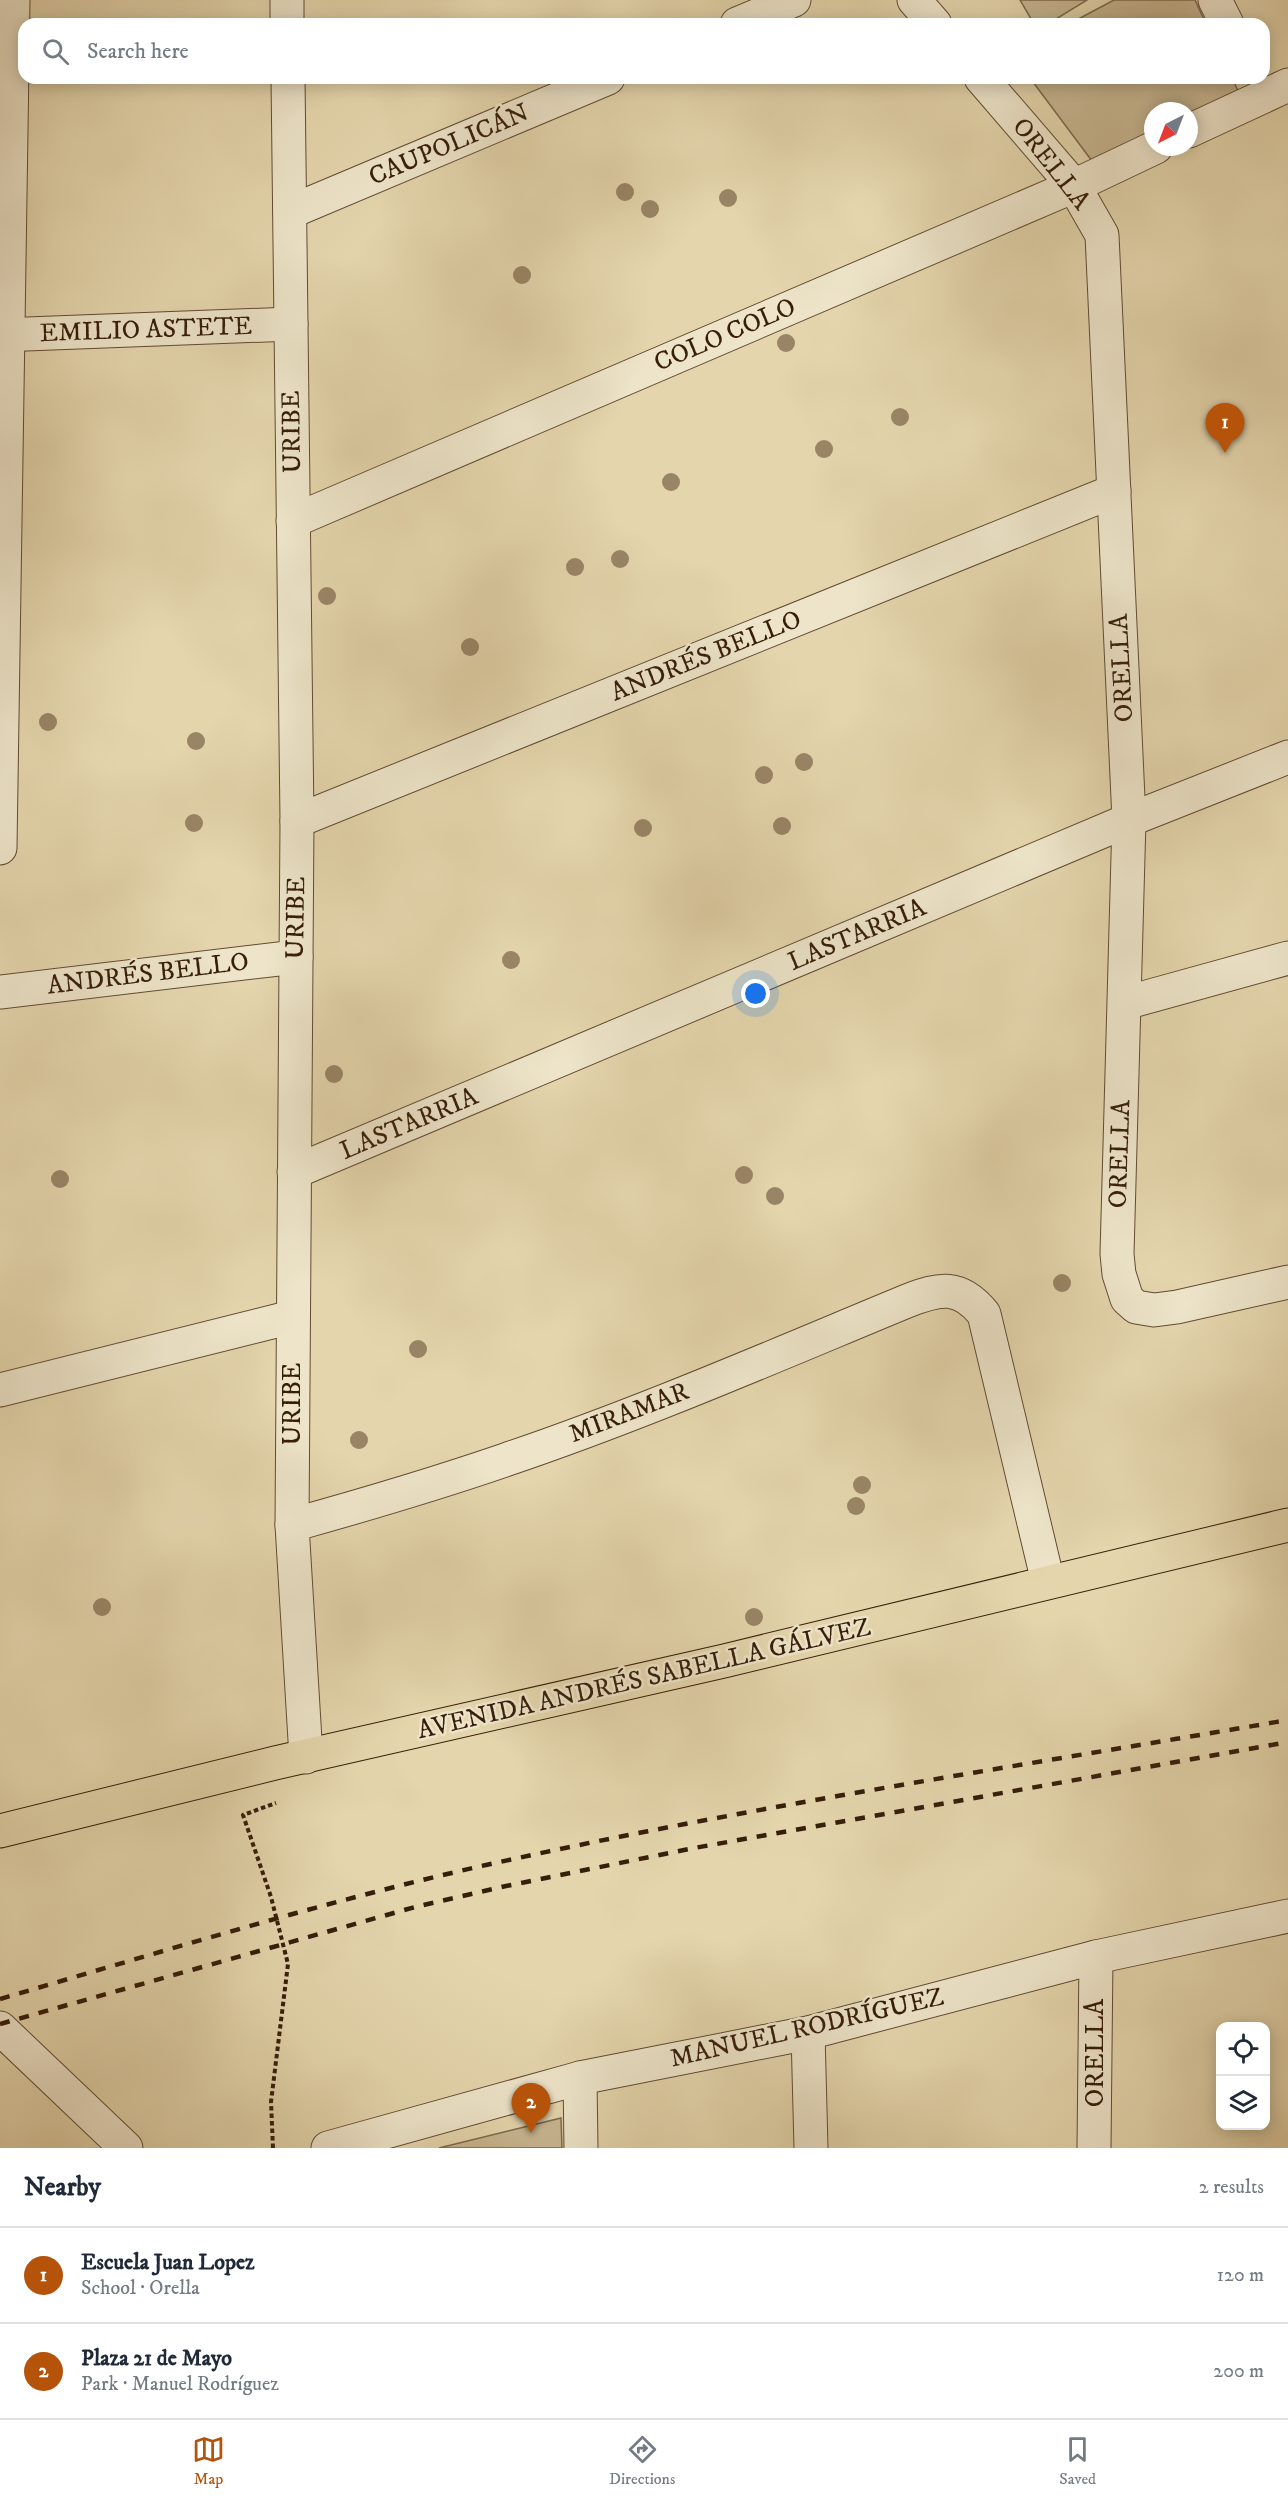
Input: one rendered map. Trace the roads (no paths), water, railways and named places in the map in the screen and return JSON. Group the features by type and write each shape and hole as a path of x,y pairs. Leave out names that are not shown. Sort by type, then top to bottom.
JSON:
{"main road":[{"name":"AVENIDA ANDRÉS SABELLA GÁLVEZ","path":"0,1831 306,1757 724,1661 1288,1525"}],"street":[{"path":"0,848 4,335 13,0"},
{"path":"287,0 287,18"},
{"path":"751,18 794,0"},
{"path":"914,0 930,18"},
{"path":"1215,0 1224,18"},
{"name":"URIBE","path":"288,84 297,821 292,1525 306,1757"},
{"name":"CAUPOLICÁN","path":"290,212 594,84"},
{"name":"ORELLA","path":"986,84 1074,186 1102,235 1129,820 1119,1274 1127,1299 1136,1307 1154,1310 1288,1282"},
{"path":"1198,126 1269,86"},
{"name":"COLO COLO","path":"293,521 1074,186 1144,153"},
{"name":"EMILIO ASTETE","path":"4,335 291,324"},
{"name":"ANDRÉS BELLO","path":"297,821 1114,491"},
{"name":"LASTARRIA","path":"294,1172 1129,820 1288,757"},
{"name":"ANDRÉS BELLO","path":"0,992 296,957"},
{"path":"1125,1003 1288,958"},
{"name":"MIRAMAR","path":"292,1525 387,1498 517,1456 752,1365 925,1294 943,1291 961,1292 984,1314 990,1330 1048,1582"},
{"path":"0,1390 292,1317"},
{"name":"MANUEL RODRÍGUEZ","path":"328,2148 580,2078 808,2033 1096,1957 1288,1916"},
{"name":"ORELLA","path":"1094,2148 1096,1957"},
{"path":"0,2028 126,2148"},
{"path":"808,2033 811,2148"},
{"path":"580,2078 581,2148"}],"railway":[{"path":"0,1999 303,1911 486,1865 786,1805 1288,1720"},
{"path":"0,2024 415,1907 506,1886 694,1848 1288,1742"}],"place":[{"name":"Escuela Juan Lopez","path":"1225,453"},
{"name":"Plaza 21 de Mayo","path":"531,2133"}]}
